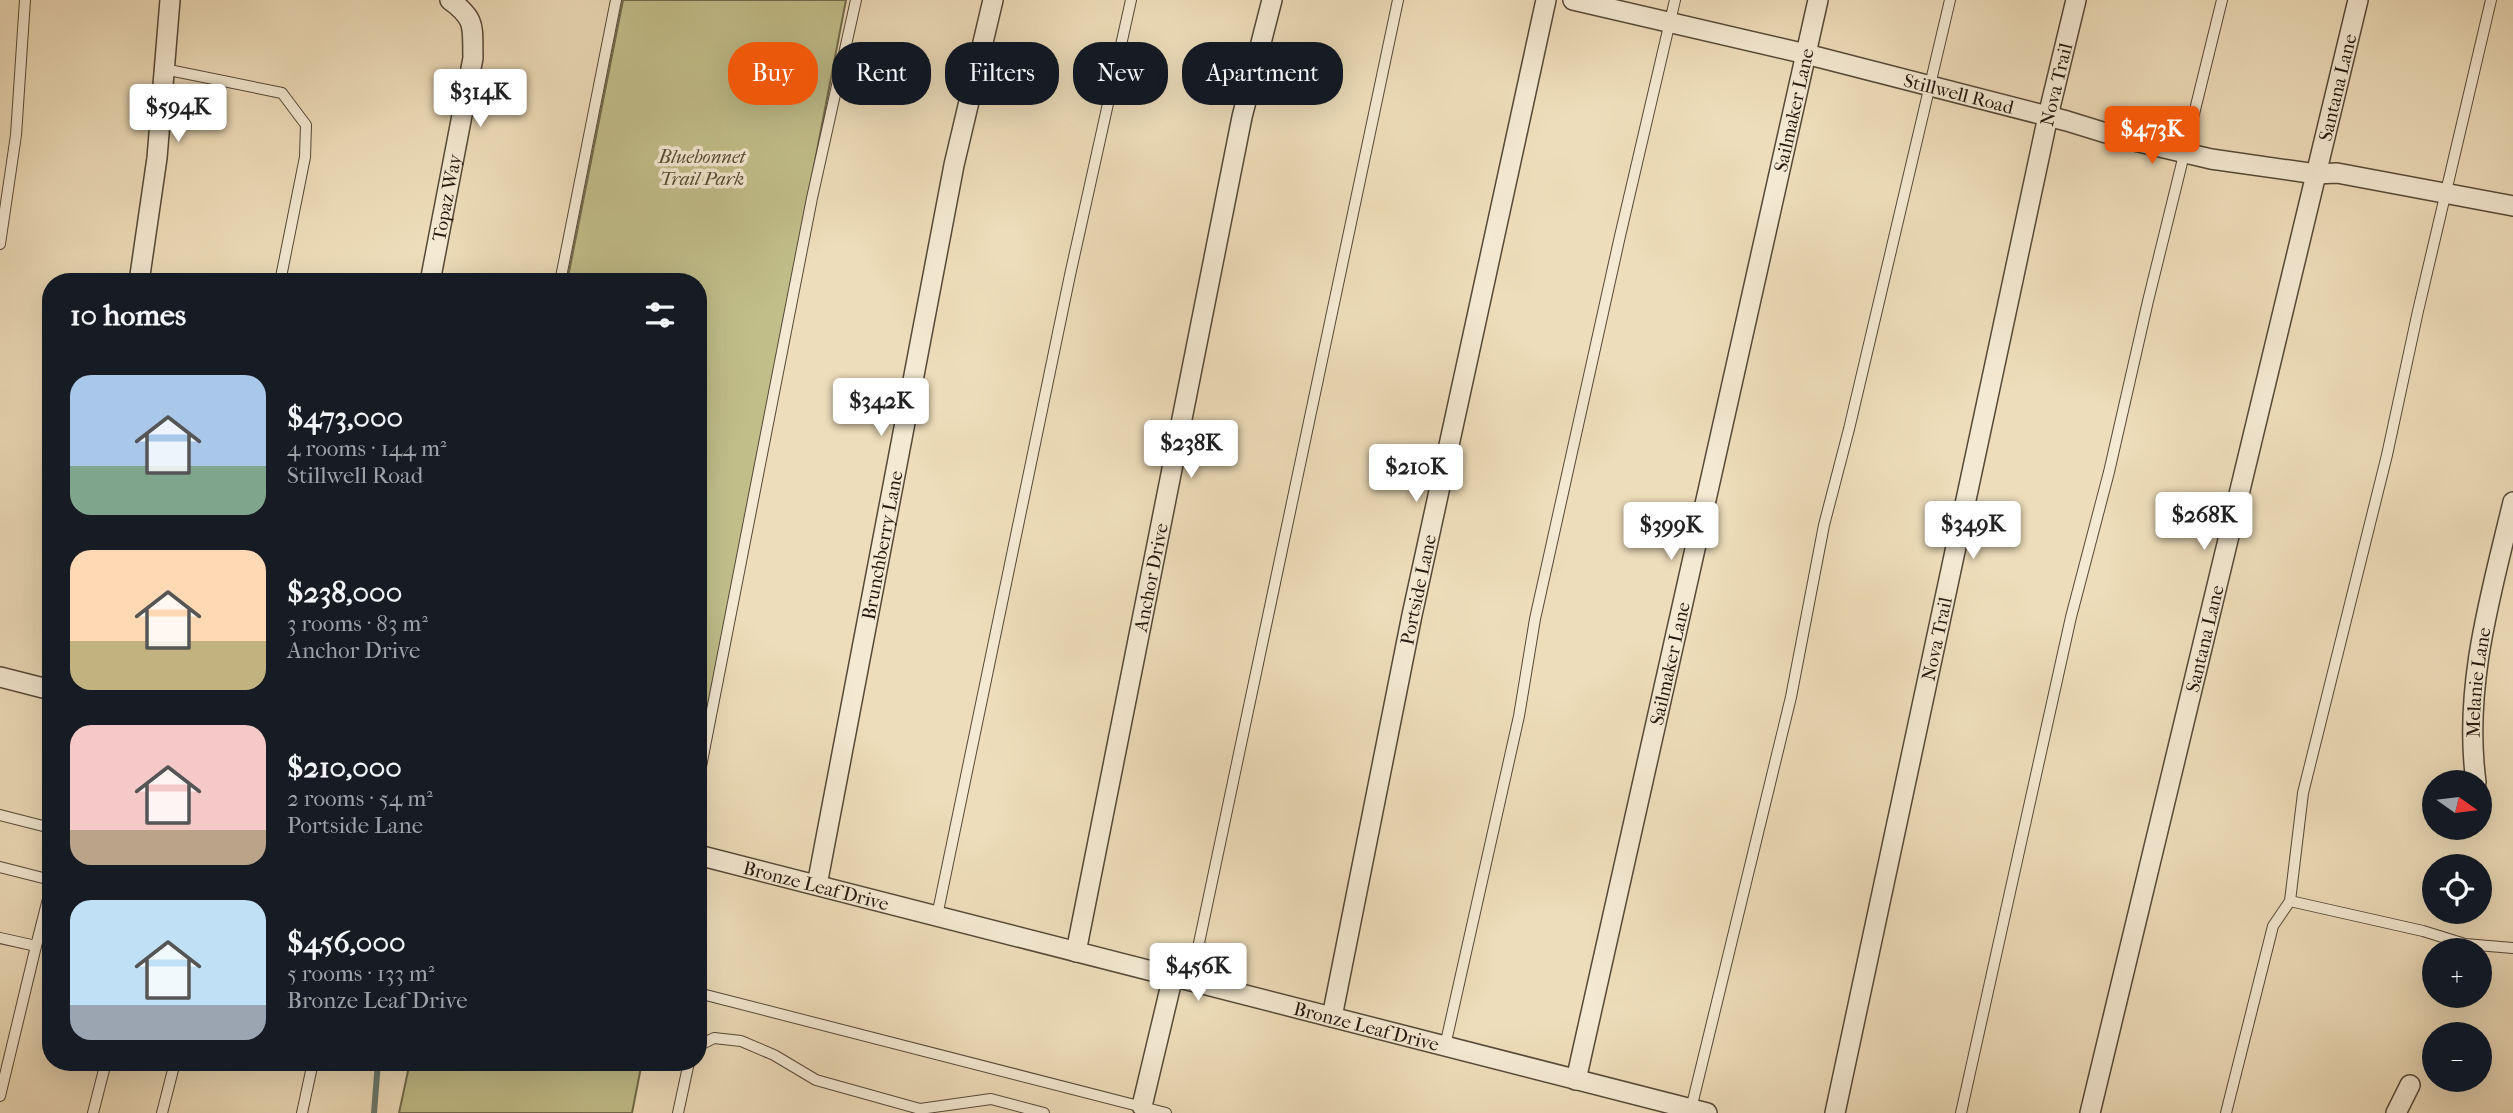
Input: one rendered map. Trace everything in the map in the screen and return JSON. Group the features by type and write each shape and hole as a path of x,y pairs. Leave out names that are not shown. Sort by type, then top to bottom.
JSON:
{"street":[{"path":"140,273 157,158 170,0"},
{"name":"Topaz Way","path":"432,273 473,58 472,22 462,9 450,0"},
{"name":"Brunchberry Lane","path":"817,885 954,166 993,0"},
{"name":"Anchor Drive","path":"1076,952 1242,117 1272,0"},
{"name":"Portside Lane","path":"1332,1017 1412,615 1546,0"},
{"name":"Stillwell Road","path":"1573,0 1806,54 2211,159 2316,173 2337,173 2513,206"},
{"name":"Sailmaker Lane","path":"1576,1080 1818,0"},
{"name":"Nova Trail","path":"1835,1113 2048,116 2077,0"},
{"name":"Santana Lane","path":"2090,1113 2358,0"},
{"name":"Melanie Lane","path":"2475,770 2474,688 2485,620 2513,502"},
{"path":"0,677 42,688"},
{"name":"Bronze Leaf Drive","path":"707,857 1699,1111"},
{"path":"1142,1106 1182,979"},
{"path":"2396,1113 2410,1085"}],"lane":[{"path":"0,244 16,135 25,0"},
{"path":"562,273 616,0"},
{"path":"707,736 812,198 856,0"},
{"path":"937,916 1070,275 1131,0"},
{"path":"1182,979 1398,0"},
{"path":"1445,1046 1519,716 1535,619 1675,0"},
{"path":"1699,1111 1791,697 1824,525 1950,0"},
{"path":"1961,1113 2071,617 2109,472 2222,0"},
{"path":"2226,1113 2273,926 2290,901 2303,793 2388,455 2418,312 2491,0"},
{"path":"164,69 282,93 306,125 305,157 282,273"},
{"path":"0,815 42,826"},
{"path":"0,867 42,878"},
{"path":"2290,901 2423,931 2465,944 2513,947"},
{"path":"0,1096 42,922"},
{"path":"0,937 36,946"},
{"path":"707,995 1166,1113"},
{"path":"707,1042 714,1038 741,1041 774,1055 816,1080 920,1109 991,1099 1044,1113"},
{"path":"93,1113 104,1071"},
{"path":"162,1113 173,1071"},
{"path":"302,1113 311,1071"},
{"path":"678,1113 687,1071"}],"green space":[{"name":"Bluebonnet Trail Park","path":"623,0 846,0 838,42 832,42 832,73 707,721 707,273 569,273"},
{"path":"408,1071 640,1071 632,1113 399,1113"}],"waterway":[{"path":"374,1113 377,1071"}]}
